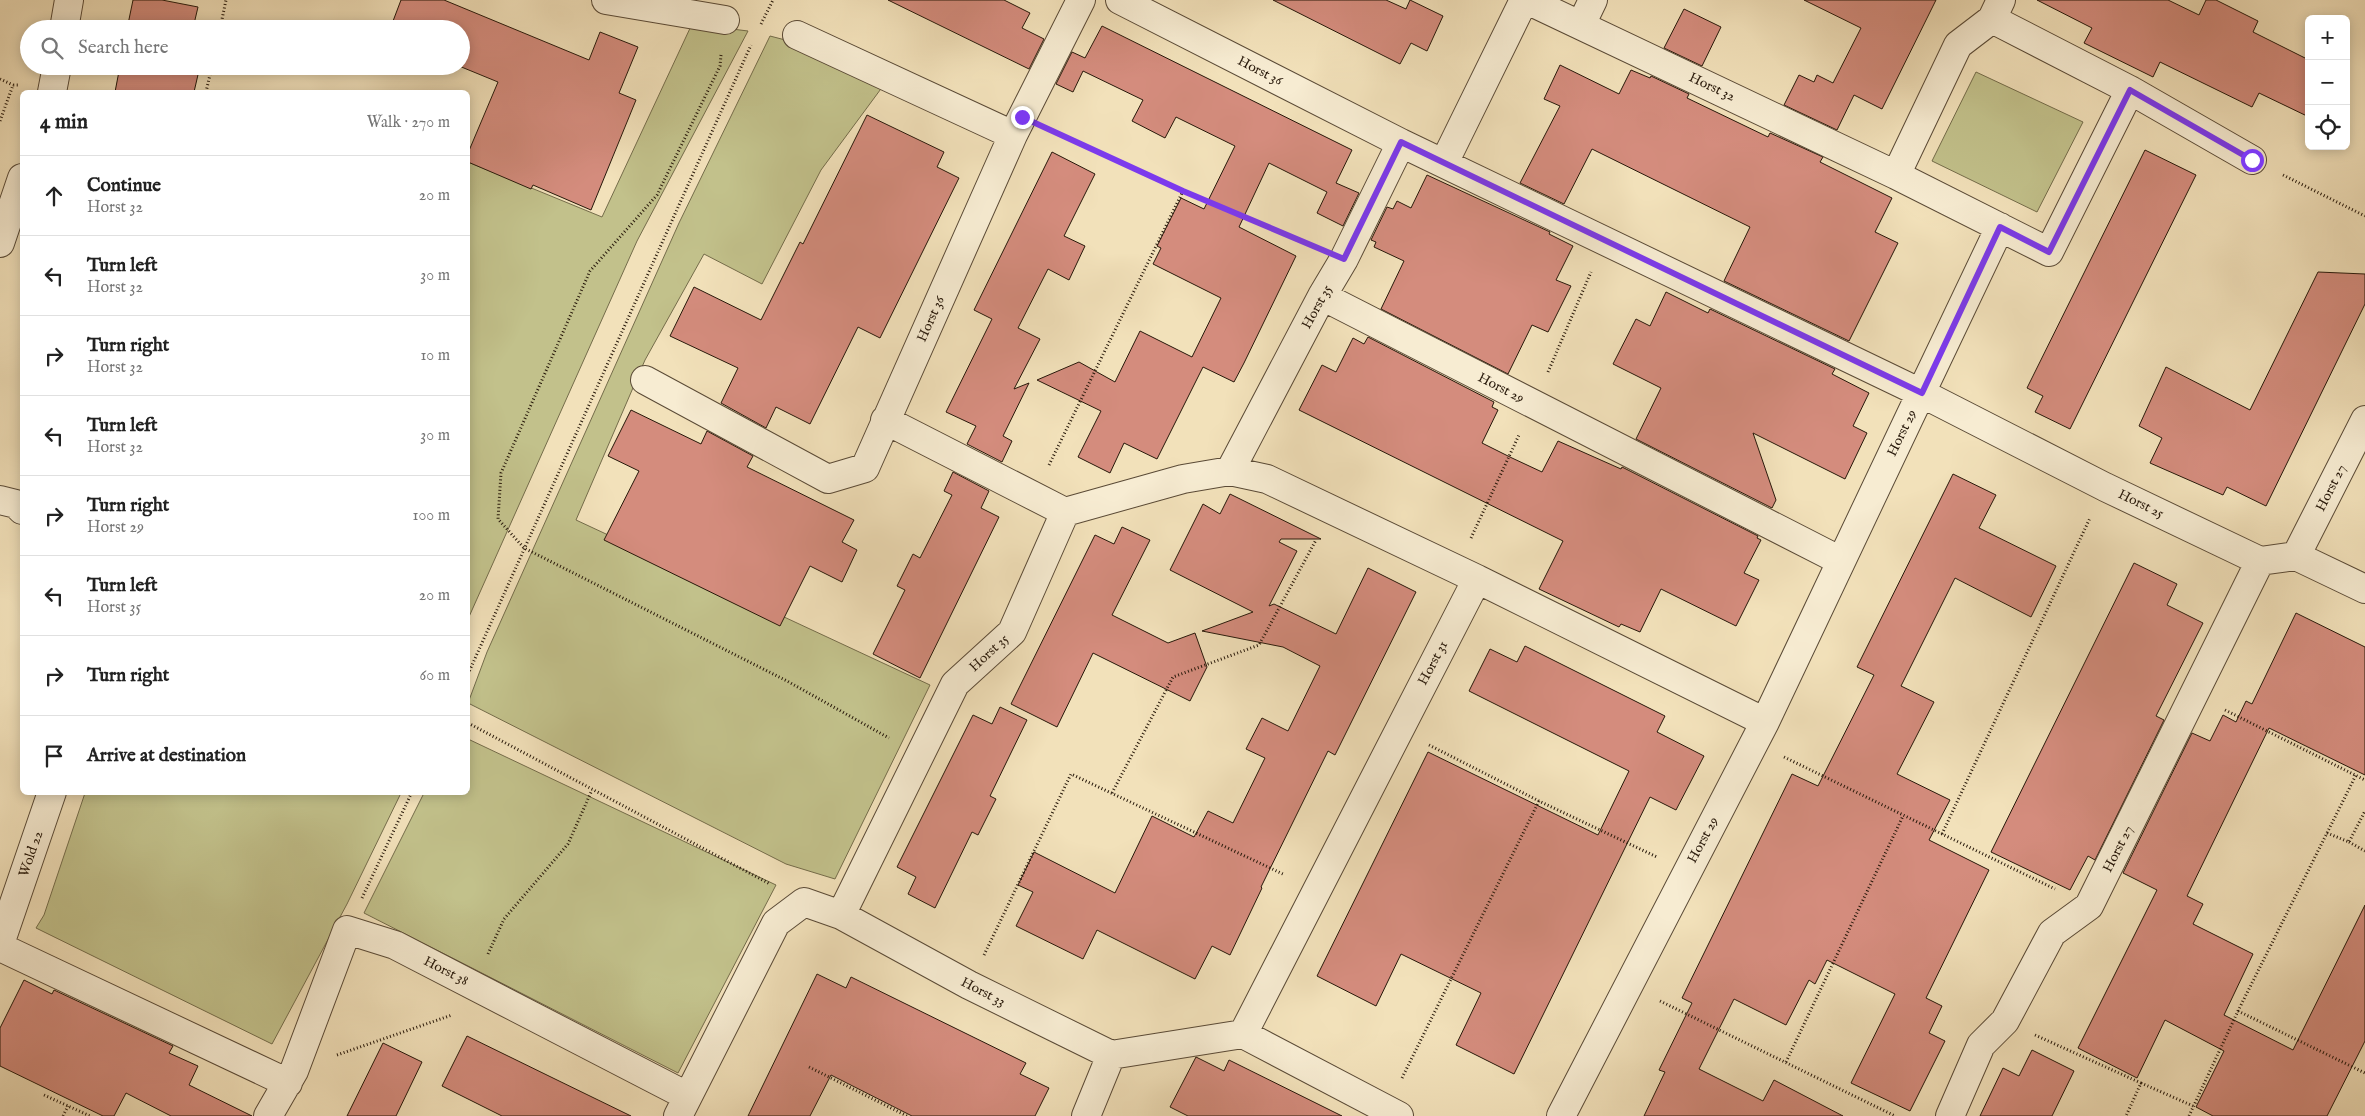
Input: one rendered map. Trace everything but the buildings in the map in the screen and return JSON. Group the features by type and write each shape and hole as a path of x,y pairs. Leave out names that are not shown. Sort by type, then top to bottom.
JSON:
{"street":[{"path":"66,20 69,0"},
{"path":"606,0 725,20"},
{"name":"Horst 36","path":"645,380 828,479 864,468 1017,126 1081,0"},
{"name":"Horst 36","path":"1120,0 1401,142"},
{"path":"1444,163 1526,0"},
{"name":"Horst 32","path":"1526,0 1896,175 2049,252 2130,90"},
{"path":"1581,25 1593,0"},
{"path":"1896,175 1958,45 1996,10 2252,160"},
{"path":"797,35 1017,126"},
{"path":"52,90 55,75"},
{"name":"Horst 29","path":"1401,142 1922,393 1840,561 1760,732 1561,1116"},
{"name":"Horst 35","path":"1230,472 1322,296 1344,259 1401,142"},
{"path":"0,243 20,184"},
{"path":"1922,393 2000,227"},
{"name":"Horst 29","path":"1322,296 1840,561"},
{"name":"Horst 25","path":"1922,393 2105,487 2260,561"},
{"path":"885,420 1065,512 1183,479 1230,472 1267,479 1477,579 1760,732"},
{"name":"Horst 27","path":"2296,556 2365,420"},
{"path":"0,500 16,504 20,508"},
{"name":"Horst 35","path":"841,915 956,684 1012,632 1065,512"},
{"path":"2260,561 2296,556 2365,589"},
{"name":"Horst 27","path":"1950,1116 1981,1045 2005,1021 2052,933 2089,906 2260,561"},
{"name":"Horst 31","path":"1243,1034 1315,890 1477,579"},
{"name":"Wold 22","path":"0,946 51,795"},
{"path":"683,1106 776,923 804,902"},
{"name":"Horst 33","path":"804,902 841,915 970,985 1110,1055"},
{"path":"268,1116 291,1077 347,930"},
{"name":"Horst 38","path":"347,930 395,945 474,986 683,1106"},
{"path":"0,946 291,1077"},
{"path":"1086,1116 1110,1055 1243,1034 1393,1112"}],"path":[{"path":"222,20 226,0"},
{"path":"759,27 773,0"},
{"path":"725,20 720,66 657,195 590,271 501,473 498,519 524,548 787,681 920,755"},
{"path":"470,670 755,36"},
{"path":"206,90 210,75"},
{"path":"0,79 14,85"},
{"path":"1017,126 1183,191 1344,259"},
{"path":"2252,160 2365,216"},
{"path":"1034,496 1183,191"},
{"path":"1942,834 2105,487"},
{"path":"1112,793 1173,677 1259,645 1332,510"},
{"path":"2195,695 2365,780"},
{"path":"470,724 804,902"},
{"path":"1398,730 1539,801 1687,871"},
{"path":"1760,732 1903,816 2089,906"},
{"path":"970,985 1071,774 1315,890"},
{"path":"2189,1116 2238,1011 2356,775"},
{"path":"291,1077 454,1014 474,986 504,919 568,844 592,790"},
{"path":"347,930 411,795"},
{"path":"1393,1112 1539,801"},
{"path":"2349,842 2365,811"},
{"path":"1786,1062 1903,816"},
{"path":"2327,833 2365,851"},
{"path":"1628,985 1895,1116"},
{"path":"2238,1011 2365,1073"},
{"path":"2005,1021 2141,1084 2194,1106"},
{"path":"809,1067 907,1116"},
{"path":"2133,1116 2127,1114 2141,1084"},
{"path":"44,1095 90,1116"},
{"path":"64,1116 68,1106"},
{"path":"892,1116 895,1110"}],"shaded area":[{"path":"692,24 748,31 637,241 470,615 470,163 602,217"},
{"path":"770,36 835,53 886,82 821,170 762,284 704,254 645,360 576,520 930,685 835,879 786,864 470,704 470,698 487,652 679,223"},
{"path":"1976,72 2083,122 2037,212 1932,161"},
{"path":"470,740 776,885 678,1073 364,913 423,795 470,795"},
{"path":"84,795 400,795 347,904 272,1044 36,928 44,915"}],"route":[{"path":"1022,117 1183,191 1344,259 1401,142 1605,242 1922,393 2000,227 2049,252 2130,90 2252,160"}]}
